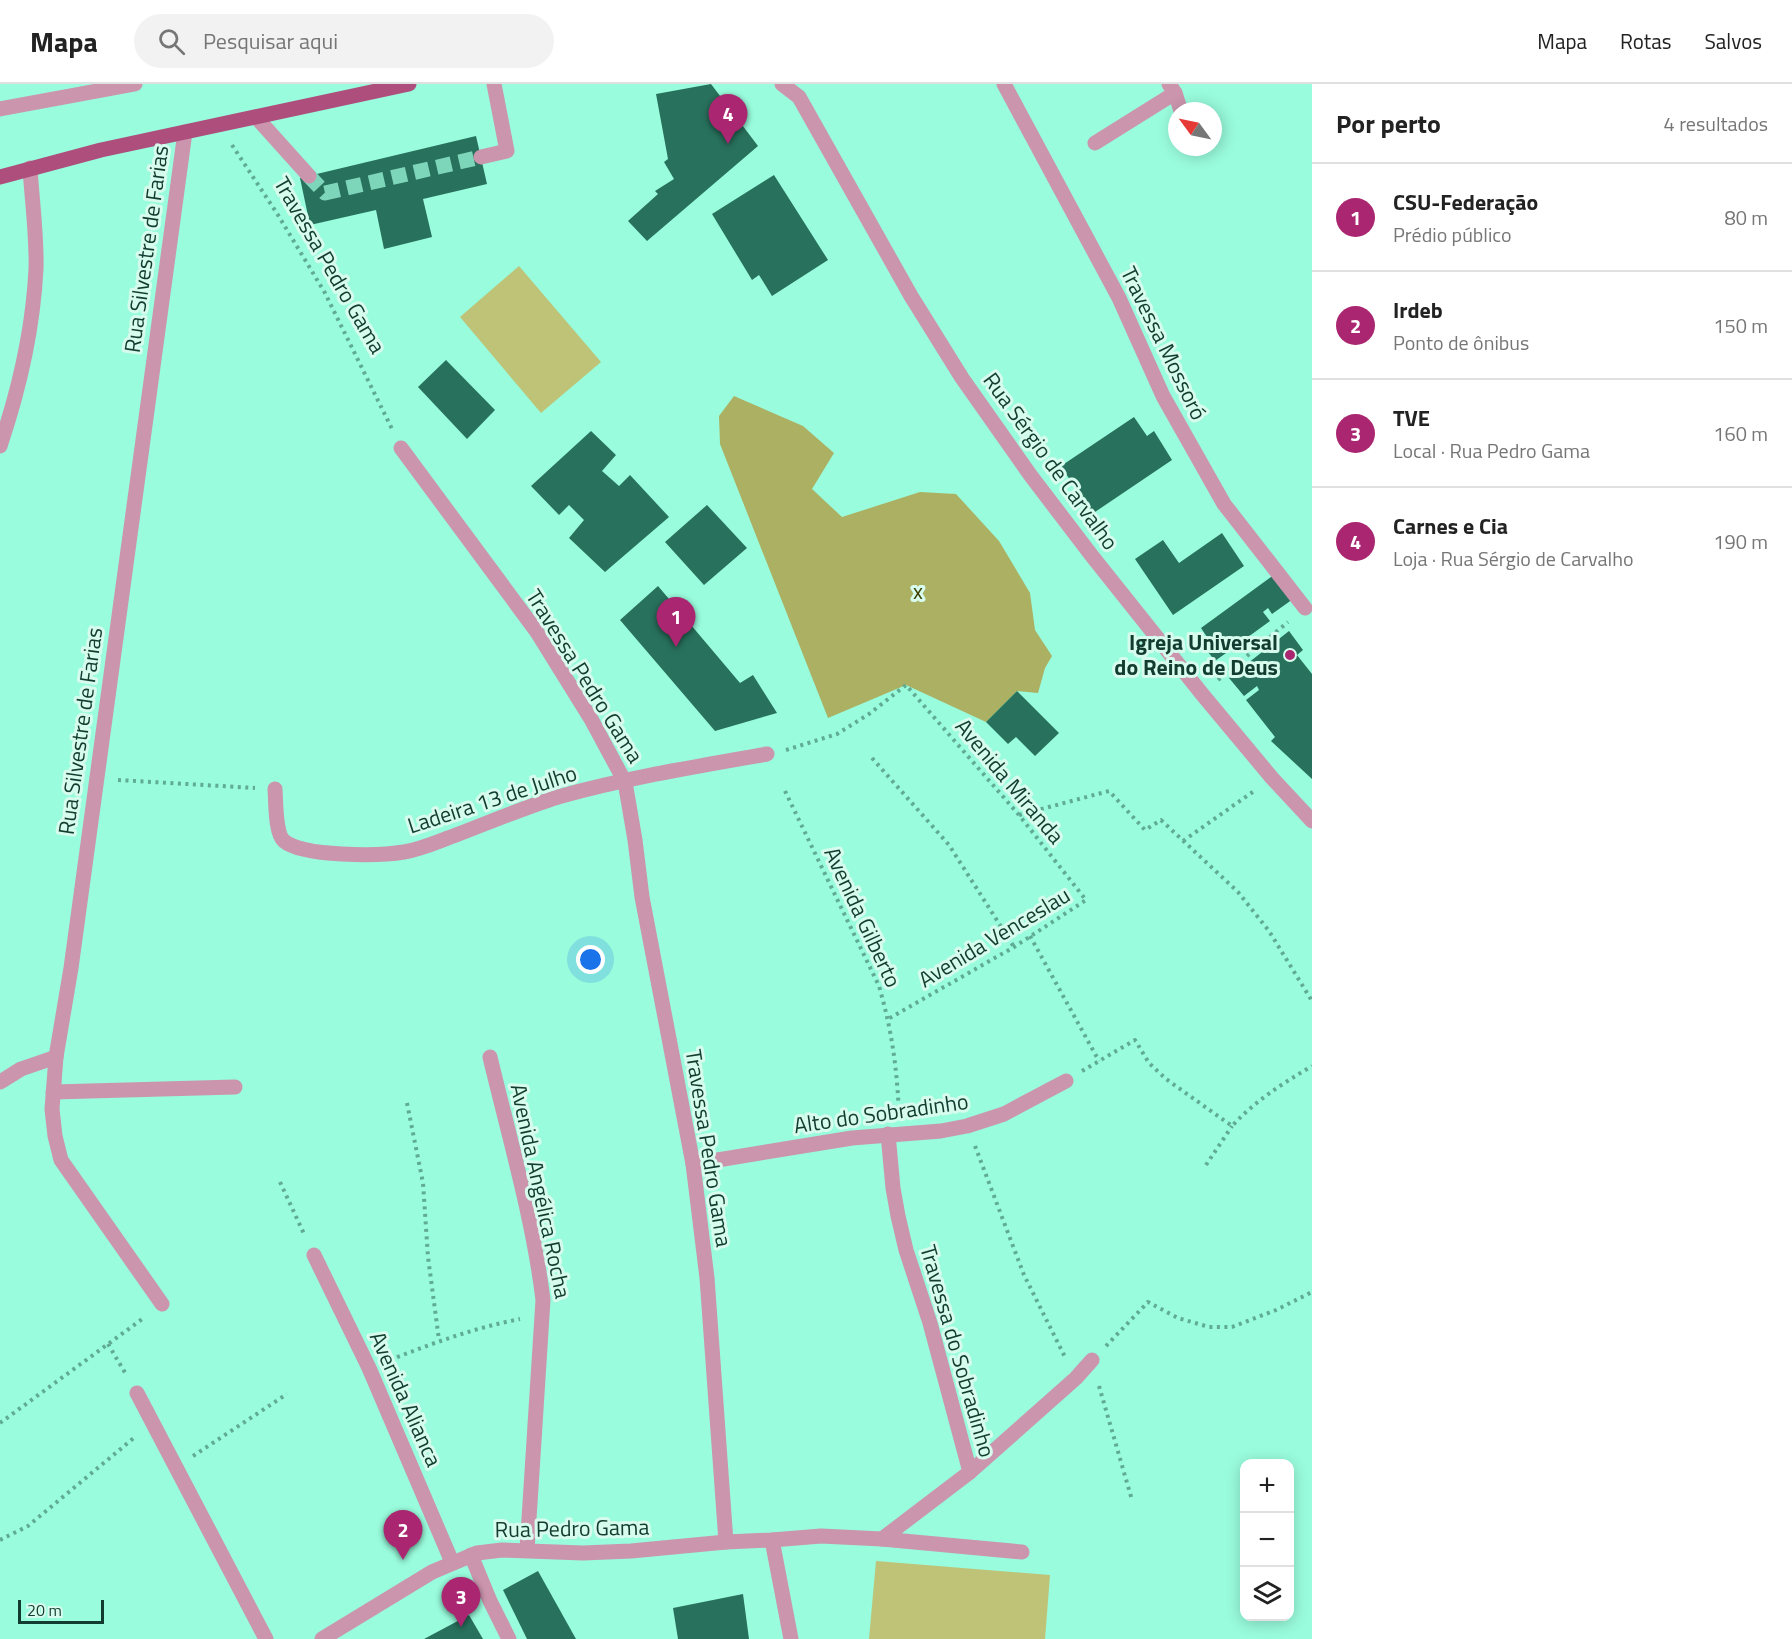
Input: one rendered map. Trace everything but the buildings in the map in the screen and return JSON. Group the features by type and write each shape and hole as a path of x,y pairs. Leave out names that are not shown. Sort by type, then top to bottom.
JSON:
{"main road":[{"path":"0,177 185,132 409,84"}],"street":[{"path":"0,109 135,84"},
{"path":"481,157 507,151 494,84"},
{"name":"Rua Sérgio de Carvalho","path":"783,84 799,91 911,296 962,378 1031,476 1202,693 1272,778 1312,821"},
{"name":"Travessa Mossoró","path":"1004,84 1119,298 1162,396 1224,504 1305,608"},
{"path":"1095,143 1172,88 1177,102"},
{"path":"0,117 70,97"},
{"path":"256,117 309,176"},
{"name":"Rua Silvestre de Farias","path":"162,1304 61,1160 52,1109 56,1057 71,968 185,132"},
{"path":"0,446 26,347 34,297 36,267 30,168"},
{"name":"Travessa Pedro Gama","path":"401,448 537,632 591,719 625,782 642,897 693,1164 707,1278 726,1542"},
{"name":"Ladeira 13 de Julho","path":"274,789 279,836 286,843 304,850 381,855 429,845 519,810 560,797 695,767 767,754"},
{"path":"0,1082 21,1069 56,1057"},
{"name":"Avenida Angélica Rocha","path":"490,1057 540,1276 543,1315 527,1550"},
{"name":"Alto do Sobradinho","path":"693,1164 818,1143 941,1131 967,1126 1004,1114 1066,1081"},
{"path":"53,1092 235,1087"},
{"name":"Travessa do Sobradinho","path":"882,1539 970,1472 930,1323 906,1250 898,1216 892,1188 894,1134"},
{"name":"Avenida Alianca","path":"314,1255 369,1368 452,1562"},
{"path":"970,1472 1076,1378 1092,1360"},
{"path":"137,1393 267,1639"},
{"name":"Rua Pedro Gama","path":"322,1639 432,1572 477,1552 502,1550 583,1553 631,1551 821,1536 882,1539 1022,1552"},
{"path":"772,1540 791,1639"},
{"path":"471,1555 490,1601 510,1639"}],"path":[{"name":"Travessa Pedro Gama","path":"218,125 278,215 326,293 401,448"},
{"path":"1202,693 1305,608"},
{"name":"Avenida Miranda","path":"767,754 802,746 837,734 869,714 906,685 1019,815 1086,900"},
{"path":"872,758 949,845 1014,947"},
{"path":"97,778 274,789"},
{"path":"1183,840 1272,778"},
{"name":"Avenida Gilberto","path":"785,791 879,986 896,1061 894,1134"},
{"path":"1019,815 1109,791 1145,830 1161,820 1238,892 1269,930 1312,1001"},
{"name":"Avenida Venceslau","path":"888,1019 1014,947 1086,900"},
{"path":"1030,936 1099,1061"},
{"path":"1066,1081 1135,1040 1149,1063 1166,1079 1232,1126"},
{"path":"1206,1165 1232,1126 1249,1107 1312,1066"},
{"path":"407,1103 423,1183 428,1257 439,1340"},
{"path":"967,1126 1024,1275 1076,1378"},
{"path":"280,1182 314,1255"},
{"path":"1132,1500 1092,1360 1148,1302 1178,1318 1209,1327 1232,1328 1312,1292"},
{"path":"0,1423 162,1304"},
{"path":"369,1368 439,1340 485,1326 543,1315"},
{"path":"108,1344 137,1393"},
{"path":"175,1468 287,1394"},
{"path":"0,1540 28,1526 153,1423"}],"green space":[{"path":"519,266 601,362 541,413 460,317"},
{"name":"x","path":"734,396 803,426 834,453 812,489 842,517 920,492 956,494 999,541 1030,593 1035,630 1052,656 1045,668 1038,693 1017,691 986,722 906,685 828,718 720,444 719,416"},
{"path":"876,1561 1050,1575 1045,1639 869,1639"}],"tunnel":[{"path":"309,176 325,193 481,157"}],"place":[{"name":"Carnes e Cia","path":"728,144"},
{"name":"CSU-Federação","path":"676,647"},
{"name":"Igreja Universal do Reino de Deus","path":"1290,655"},
{"name":"Irdeb","path":"403,1560"},
{"name":"TVE","path":"461,1627"}]}
